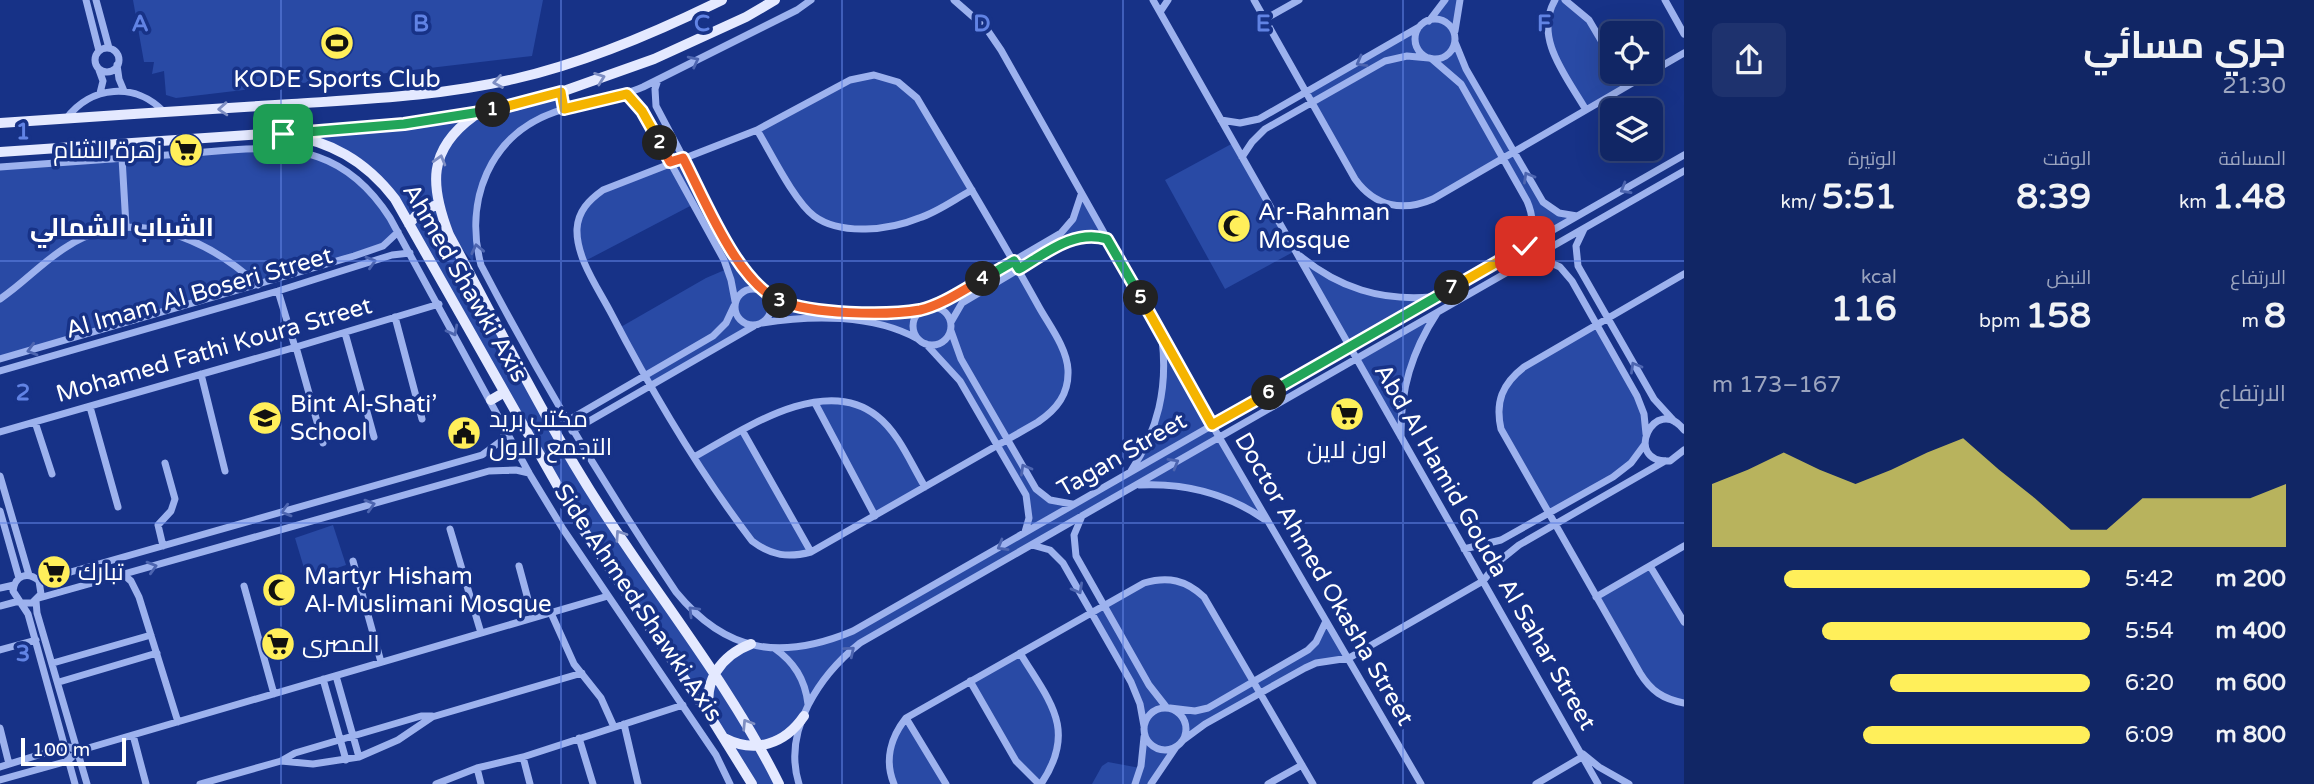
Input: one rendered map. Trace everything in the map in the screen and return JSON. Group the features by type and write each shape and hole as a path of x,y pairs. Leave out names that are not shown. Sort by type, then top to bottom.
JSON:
{"main road":[{"path":"0,123 404,96 514,79 594,54 685,18 722,0"},
{"path":"0,152 283,134 404,124 477,113 561,92 654,59 700,40 775,0"},
{"path":"561,92 564,109"},
{"name":"Ahmed Shawki Axis","path":"477,113 460,126 446,144 439,159 434,185 449,235 580,473 607,517 715,673 760,746 779,784"},
{"name":"Ahmed Shawki Axis","path":"283,134 327,144 357,161 384,184 578,522 713,721 752,784"},
{"path":"409,224 420,211 438,205"},
{"path":"511,349 522,343"},
{"path":"491,400 503,393"},
{"path":"713,721 708,697 715,673 730,655 751,645"},
{"path":"723,738 741,745 760,746 786,736 804,716"}],"street":[{"path":"86,0 99,51 94,60 103,81 100,93"},
{"path":"96,0 109,48 117,55 119,79 124,91"},
{"name":"Side Ahmed Shawki Axis","path":"751,645 717,632 689,608 676,592 572,431 522,343 481,265 475,242 474,219 478,196 488,170 504,146 524,127 564,109 627,94 797,10 811,0"},
{"name":"Doctor Ahmed Okasha Street","path":"954,0 986,28 1000,50 1219,438 1421,784"},
{"name":"Abd Al Hamid Gouda Al Sahar Street","path":"1153,0 1598,784"},
{"path":"1160,12 1168,0"},
{"path":"1254,0 1362,189 1383,203 1395,206 1420,205 1684,53"},
{"path":"1265,19 1299,0"},
{"path":"1221,120 1240,123 1259,119 1419,27 1429,20 1445,0"},
{"path":"1242,157 1265,129 1385,61 1407,56 1431,59 1447,55 1455,39 1460,0"},
{"path":"1555,0 1547,20 1550,46 1586,110"},
{"path":"1565,0 1589,20 1600,39"},
{"path":"1665,0 1684,34"},
{"path":"89,13 99,10"},
{"path":"1429,20 1445,22 1455,39 1466,69 1543,202 1559,213 1578,216"},
{"path":"1419,27 1416,33 1419,51 1461,84 1531,210 1532,229 1525,246"},
{"path":"99,51 109,48"},
{"path":"99,69 109,72 117,65"},
{"path":"874,75 898,82 916,98 972,190 1019,269 1063,350 1068,366 1068,383 1062,399 1052,413 811,552 796,556 780,556 765,551 752,541 649,386 588,270 578,242 577,227 586,205 603,190 757,130 849,80 874,75"},
{"path":"572,431 758,324 767,318 771,306 764,293 740,265 656,106 655,89 658,80"},
{"path":"66,119 81,103 100,93 124,91 148,99 164,113"},
{"path":"627,94 642,111 724,260 732,280 737,318 742,322 758,324 811,318 870,321 895,328 926,344 960,381 1028,502 1029,518 1025,533"},
{"path":"757,130 802,204 827,224 869,228 904,223 921,218 972,190"},
{"name":"Side Ahmed Shawki Axis","path":"0,167 265,149 316,156 348,172 370,190 381,203 439,303 529,473 608,596 716,755 730,784"},
{"name":"Tagan Street","path":"751,645 774,648 814,645 834,639 871,620 1684,155"},
{"path":"122,158 126,226"},
{"path":"1661,169 1668,180"},
{"name":"Tagan Street","path":"799,784 795,763 799,730 808,704 837,663 860,643 1684,171"},
{"path":"918,339 913,323 926,308 1014,261 1068,226 1077,212 1082,194"},
{"path":"0,299 68,245 93,233 126,226 150,228 197,242 239,267 258,285"},
{"path":"1584,228 1576,246 1578,266 1654,399 1681,426"},
{"name":"Al Imam Al Boseri Street","path":"0,359 383,246 398,232"},
{"path":"1076,503 1059,503 1043,496 1036,489 961,359 951,331 951,321 962,303 1074,238 1091,235 1107,239"},
{"path":"1294,251 1336,281 1360,291 1397,298 1435,297"},
{"name":"Al Imam Al Boseri Street","path":"0,371 410,253"},
{"path":"1464,548 1501,540 1613,477 1631,463 1645,444 1641,405 1567,273 1553,262 1536,256"},
{"path":"1483,270 1490,282"},
{"path":"1683,278 1607,318 1518,371 1504,388 1499,401 1498,416 1501,429 1647,685 1671,701 1684,703"},
{"path":"566,421 713,336 726,323 738,295 750,289 812,310 885,312 926,308 943,310 951,321"},
{"path":"278,291 323,443"},
{"name":"Mohamed Fathi Koura Street","path":"0,432 345,333 439,303"},
{"path":"1401,437 1401,415 1408,371 1421,340 1438,312"},
{"path":"395,317 422,419"},
{"path":"926,344 939,344 951,331"},
{"path":"345,333 374,437"},
{"path":"1129,473 1150,437 1162,399 1162,335"},
{"path":"201,374 225,471"},
{"path":"694,457 765,417 789,408 815,403 848,403 877,415 889,427 925,487"},
{"path":"815,403 875,516"},
{"path":"90,407 118,507"},
{"path":"1646,434 1650,426 1666,419 1681,426"},
{"path":"35,422 52,474"},
{"path":"39,581 442,468 492,449 507,430"},
{"path":"742,430 811,552"},
{"path":"1645,444 1652,456 1665,461"},
{"path":"1675,459 1684,450"},
{"path":"1031,545 1041,546 1057,555 1136,693 1144,729 1153,747 1170,749 1205,724 1316,663 1349,658 1483,581 1508,553 1555,524 1665,461 1684,457"},
{"path":"163,546 158,525 171,511 175,499 166,463"},
{"path":"442,468 446,483"},
{"path":"0,606 20,602 28,604 114,577 489,471 516,470 529,473"},
{"path":"0,476 29,575 39,581 42,590 37,600 37,613 87,784"},
{"path":"1111,483 1118,495"},
{"path":"1135,485 1171,485 1205,491 1238,503 1268,521"},
{"path":"0,511 16,581 14,595 28,614 75,784"},
{"path":"1083,516 1074,535 1076,556 1149,685 1168,708 1181,715 1185,721 1185,735 1151,784"},
{"path":"450,529 481,633"},
{"path":"1597,597 1684,546"},
{"path":"109,561 114,577"},
{"path":"353,561 382,662"},
{"path":"519,566 533,618"},
{"path":"1650,566 1684,622"},
{"path":"0,588 29,575"},
{"path":"124,575 137,591 178,722"},
{"path":"894,784 889,765 890,752 898,728 906,718 1143,583 1170,579 1183,582 1205,597 1313,784"},
{"path":"244,586 274,694"},
{"path":"0,780 68,761 78,751 608,596"},
{"path":"551,613 574,664 601,698 614,727"},
{"path":"871,620 878,632"},
{"path":"1135,784 1143,755 1144,729 1152,712 1168,708 1182,711 1208,708 1308,650 1316,642 1326,621"},
{"path":"53,663 151,635"},
{"path":"0,650 36,640"},
{"path":"774,648 802,677 808,704"},
{"path":"59,682 156,653"},
{"path":"970,681 1016,761 1040,784 1056,757 1059,731 1052,706 1020,653"},
{"path":"281,761 313,764 359,757 398,740 432,717 582,673"},
{"path":"336,676 359,757"},
{"path":"324,679 346,760"},
{"path":"436,784 477,768 523,757 683,705"},
{"path":"200,784 421,716 432,717"},
{"path":"906,718 946,784"},
{"path":"624,724 638,784"},
{"path":"0,728 9,764"},
{"path":"133,735 146,784"},
{"path":"579,738 593,784"},
{"path":"0,767 64,747 78,751"},
{"path":"1535,784 1581,754 1629,784"},
{"path":"523,757 530,784"},
{"path":"1268,784 1302,765"},
{"path":"477,768 481,784"}],"shaded area":[{"name":"KODE Sports Club","path":"133,0 543,0 532,56 176,98 166,95 164,71 152,74 154,62 144,62"},
{"path":"1445,0 1460,0 1455,32 1458,52 1550,209 1578,216 1525,246 1533,219 1503,158 1433,199 1395,207 1362,189 1306,93 1419,27 1429,20"},
{"path":"1555,0 1565,0 1580,10 1600,41 1600,84 1626,86 1606,98 1600,98 1600,102 1586,110 1551,46 1547,20"},
{"path":"874,75 909,89 972,190 921,218 869,228 827,224 802,204 757,130 839,86"},
{"path":"561,92 564,109 544,116 504,147 478,196 473,262 452,237 586,483 714,672 740,649 773,648 834,639 1025,533 1028,502 960,381 926,344 883,324 811,319 762,323 649,386 619,328 706,278 727,269 694,204 585,261 577,227 590,199 683,158 734,255 766,294 812,310 922,309 940,302 1068,226 1082,194 1107,239 1082,236 1019,269 1063,350 1068,383 1052,413 1008,439 1043,496 1067,504 1129,473 1141,456 1162,399 1162,335 1268,521 1205,491 1135,485 844,656 796,727 761,746 779,784 752,784 578,522 395,199 348,154 283,134 404,124"},
{"path":"1235,142 1295,251 1225,289 1165,180"},
{"path":"265,149 316,156 357,178 398,232 388,244 0,359 0,167"},
{"path":"1295,251 1360,291 1435,297 1350,347"},
{"path":"1438,312 1408,371 1401,437 1356,359"},
{"path":"1597,325 1641,405 1645,439 1631,463 1549,513 1501,429 1504,388 1512,376"},
{"path":"815,403 862,407 889,427 925,487 875,516"},
{"path":"742,430 811,552 780,556 752,541 694,457"},
{"path":"333,525 346,565 307,578 295,538"},
{"path":"1650,566 1684,622 1684,703 1647,685 1596,597"},
{"path":"1156,579 1195,588 1255,682 1308,650 1326,621 1349,658 1316,663 1182,741 1151,784 1092,784 1102,766 1108,762 1140,768 1144,733 1140,704 1092,612"},
{"path":"1020,653 1052,706 1059,744 1041,784 1023,770 970,681"},
{"path":"906,718 946,784 894,784 890,752"}],"place":[{"name":"KODE Sports Club","path":"337,43"},
{"name":"زهرة الشام","path":"186,150"},
{"name":"Ar-Rahman Mosque","path":"1234,226"},
{"name":"اون لاين","path":"1347,414"},
{"name":"Bint Al-Shati’ School","path":"265,418"},
{"name":"مكتب بريد التجمع الاول","path":"464,433"},
{"name":"تبارك","path":"54,572"},
{"name":"Martyr Hisham Al-Muslimani Mosque","path":"279,590"},
{"name":"المصرى","path":"278,644"}],"district":[{"name":"الشباب الشمالي","path":"122,227"}],"route":[{"path":"283,134 428,121 518,105 561,92 564,109 627,94 642,111 670,162 683,158 734,255 754,284 766,294 788,304 812,310 885,312 922,309 962,291 1014,261 1019,269 1066,241 1082,236 1099,236 1107,239 1212,425 1525,246"}]}
